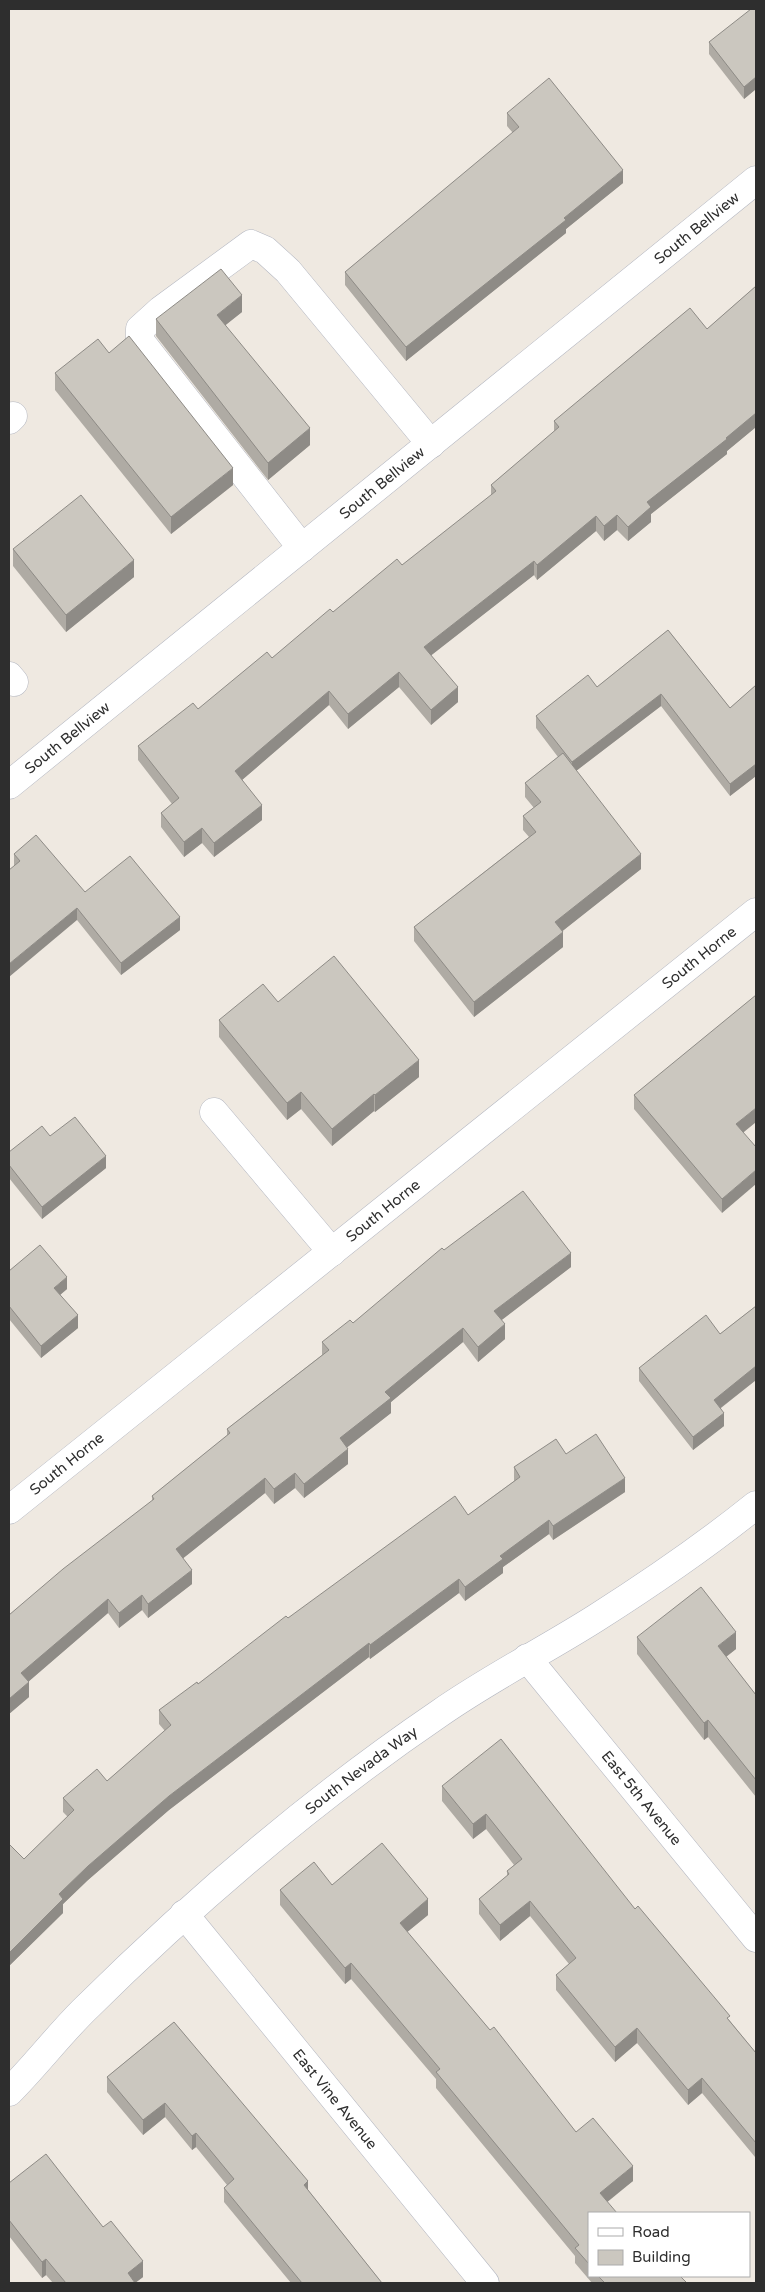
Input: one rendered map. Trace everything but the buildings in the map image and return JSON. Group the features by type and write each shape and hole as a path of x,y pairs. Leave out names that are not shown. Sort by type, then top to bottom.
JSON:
{"street":[{"name":"South Bellview","path":"9,785 756,180"},
{"path":"302,548 140,341 140,329 161,310 251,244 265,250 288,272 431,444"},
{"name":"South Horne","path":"9,1510 756,912"},
{"path":"214,1112 332,1252"},
{"name":"South Nevada Way","path":"9,2092 81,2013 184,1914 268,1843 440,1713 527,1658 602,1614 727,1528 756,1505"},
{"name":"East 5th Avenue","path":"527,1658 756,1938"},
{"name":"East Vine Avenue","path":"184,1914 485,2283"}]}
